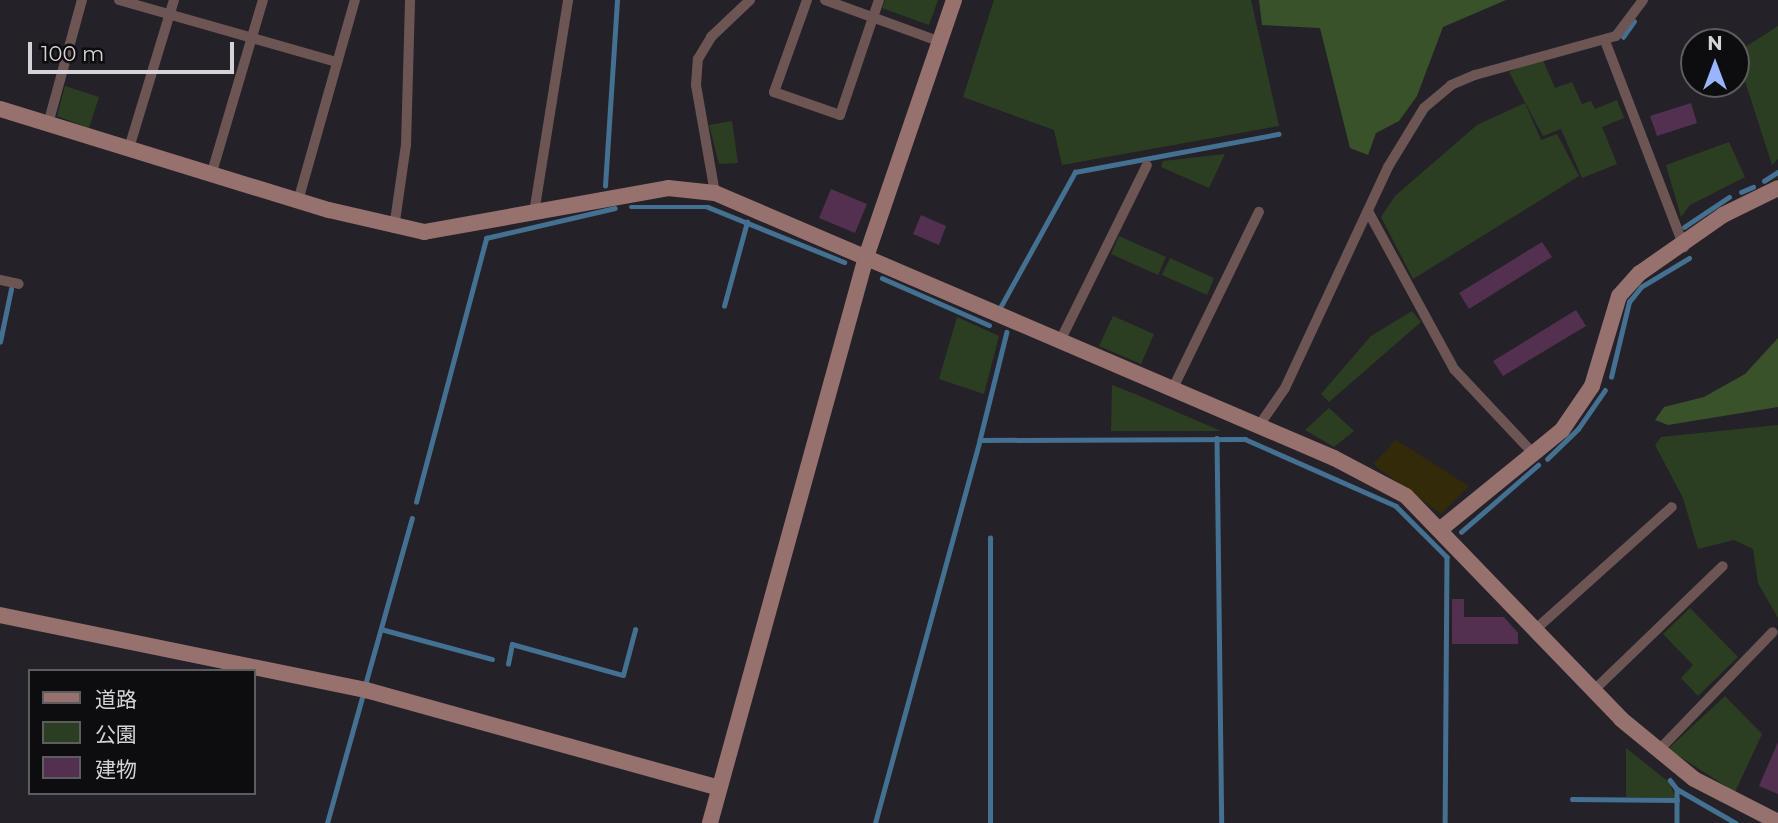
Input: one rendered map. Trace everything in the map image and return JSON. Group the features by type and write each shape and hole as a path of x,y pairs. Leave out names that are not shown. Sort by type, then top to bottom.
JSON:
{"street":[{"path":"48,124 82,0"},
{"path":"119,0 337,62"},
{"path":"130,148 174,0"},
{"path":"212,172 263,0"},
{"path":"298,201 355,0"},
{"path":"394,228 406,145 410,0"},
{"path":"534,213 568,0"},
{"path":"715,193 696,85 698,59 710,37 750,0"},
{"path":"807,0 774,92 840,116 879,0"},
{"path":"825,0 938,41"},
{"path":"710,823 866,257 954,0"},
{"path":"1258,427 1285,388 1411,129 1424,108 1451,85 1616,36 1643,0"},
{"path":"1605,41 1684,247"},
{"path":"0,109 212,172 298,201 394,228 424,232 668,188 715,193 1173,388 1370,476 1406,496 1442,528 1593,691 1658,751 1693,779 1778,822"},
{"path":"1060,341 1147,165"},
{"path":"1442,528 1562,430 1592,386 1619,296 1640,273 1684,247 1723,215 1778,188"},
{"path":"1173,388 1259,212"},
{"path":"1369,214 1454,369 1533,453"},
{"path":"0,280 19,284"},
{"path":"1537,628 1672,507"},
{"path":"1593,691 1723,566"},
{"path":"0,615 366,690 719,788"},
{"path":"1658,751 1773,632"}],"green space":[{"path":"885,0 938,0 929,25 882,8"},
{"path":"994,0 1251,0 1279,126 1062,165 1054,130 963,97"},
{"path":"1259,0 1506,0 1443,27 1417,96 1399,121 1376,133 1368,155 1350,148 1320,28 1262,25"},
{"path":"1778,26 1778,159 1772,165 1750,97 1750,44"},
{"path":"1542,58 1555,88 1572,82 1582,104 1591,101 1595,109 1617,100 1624,118 1602,127 1617,164 1582,178 1561,129 1543,136 1509,72"},
{"path":"65,86 99,97 89,128 57,116"},
{"path":"1525,103 1541,140 1557,134 1579,176 1413,279 1381,217 1395,196 1477,125"},
{"path":"732,121 738,163 719,164 709,125"},
{"path":"1729,142 1745,177 1690,205 1681,217 1666,165"},
{"path":"1225,154 1209,188 1161,167 1163,161"},
{"path":"1119,236 1166,257 1158,275 1111,254"},
{"path":"1170,258 1214,278 1207,295 1162,275"},
{"path":"1412,311 1421,322 1329,402 1321,394 1371,336"},
{"path":"1113,316 1154,334 1141,364 1099,346"},
{"path":"957,317 999,336 984,394 939,379"},
{"path":"1778,338 1778,407 1668,425 1655,420 1664,407 1704,397 1745,374"},
{"path":"1112,385 1135,394 1221,431 1111,431"},
{"path":"1329,408 1354,431 1334,447 1305,430"},
{"path":"1778,425 1778,618 1758,583 1753,549 1734,540 1698,549 1683,498 1655,445 1661,437"},
{"path":"1690,608 1738,657 1698,696 1681,678 1693,665 1663,634"},
{"path":"1725,696 1762,734 1735,792 1668,749"},
{"path":"1626,748 1670,783 1675,798 1626,797"}],"sand":[{"path":"1396,440 1469,486 1441,514 1373,464"}],"building":[{"path":"1691,103 1697,123 1657,136 1650,116"},
{"path":"831,189 867,204 855,233 819,218"},
{"path":"921,215 946,226 939,245 913,234"},
{"path":"1542,242 1552,257 1469,309 1459,293"},
{"path":"1576,310 1586,326 1503,376 1493,361"},
{"path":"1452,599 1464,599 1464,617 1504,617 1518,633 1518,644 1452,644"},
{"path":"1778,742 1778,794 1759,786"}],"waterway":[{"path":"605,186 617,0"},
{"path":"1623,37 1634,21"},
{"path":"1001,306 1075,172 1278,134"},
{"path":"1764,181 1778,172"},
{"path":"1741,192 1753,187"},
{"path":"1684,227 1729,197"},
{"path":"631,207 708,207 844,262"},
{"path":"416,502 486,238 615,208"},
{"path":"724,306 747,222"},
{"path":"1611,377 1629,302 1641,287 1689,258"},
{"path":"882,278 989,325"},
{"path":"0,342 11,289"},
{"path":"1007,332 980,440 1245,439 1396,506 1447,557 1445,823"},
{"path":"1547,459 1578,429 1605,390"},
{"path":"1217,438 1222,823"},
{"path":"875,823 980,440"},
{"path":"1461,532 1538,465"},
{"path":"365,685 412,518"},
{"path":"990,538 990,823"},
{"path":"381,629 492,659"},
{"path":"508,664 512,644 623,675 635,630"},
{"path":"327,823 363,694"},
{"path":"1670,780 1677,789 1677,823"},
{"path":"1677,789 1736,823"},
{"path":"1572,799 1677,800"}]}
